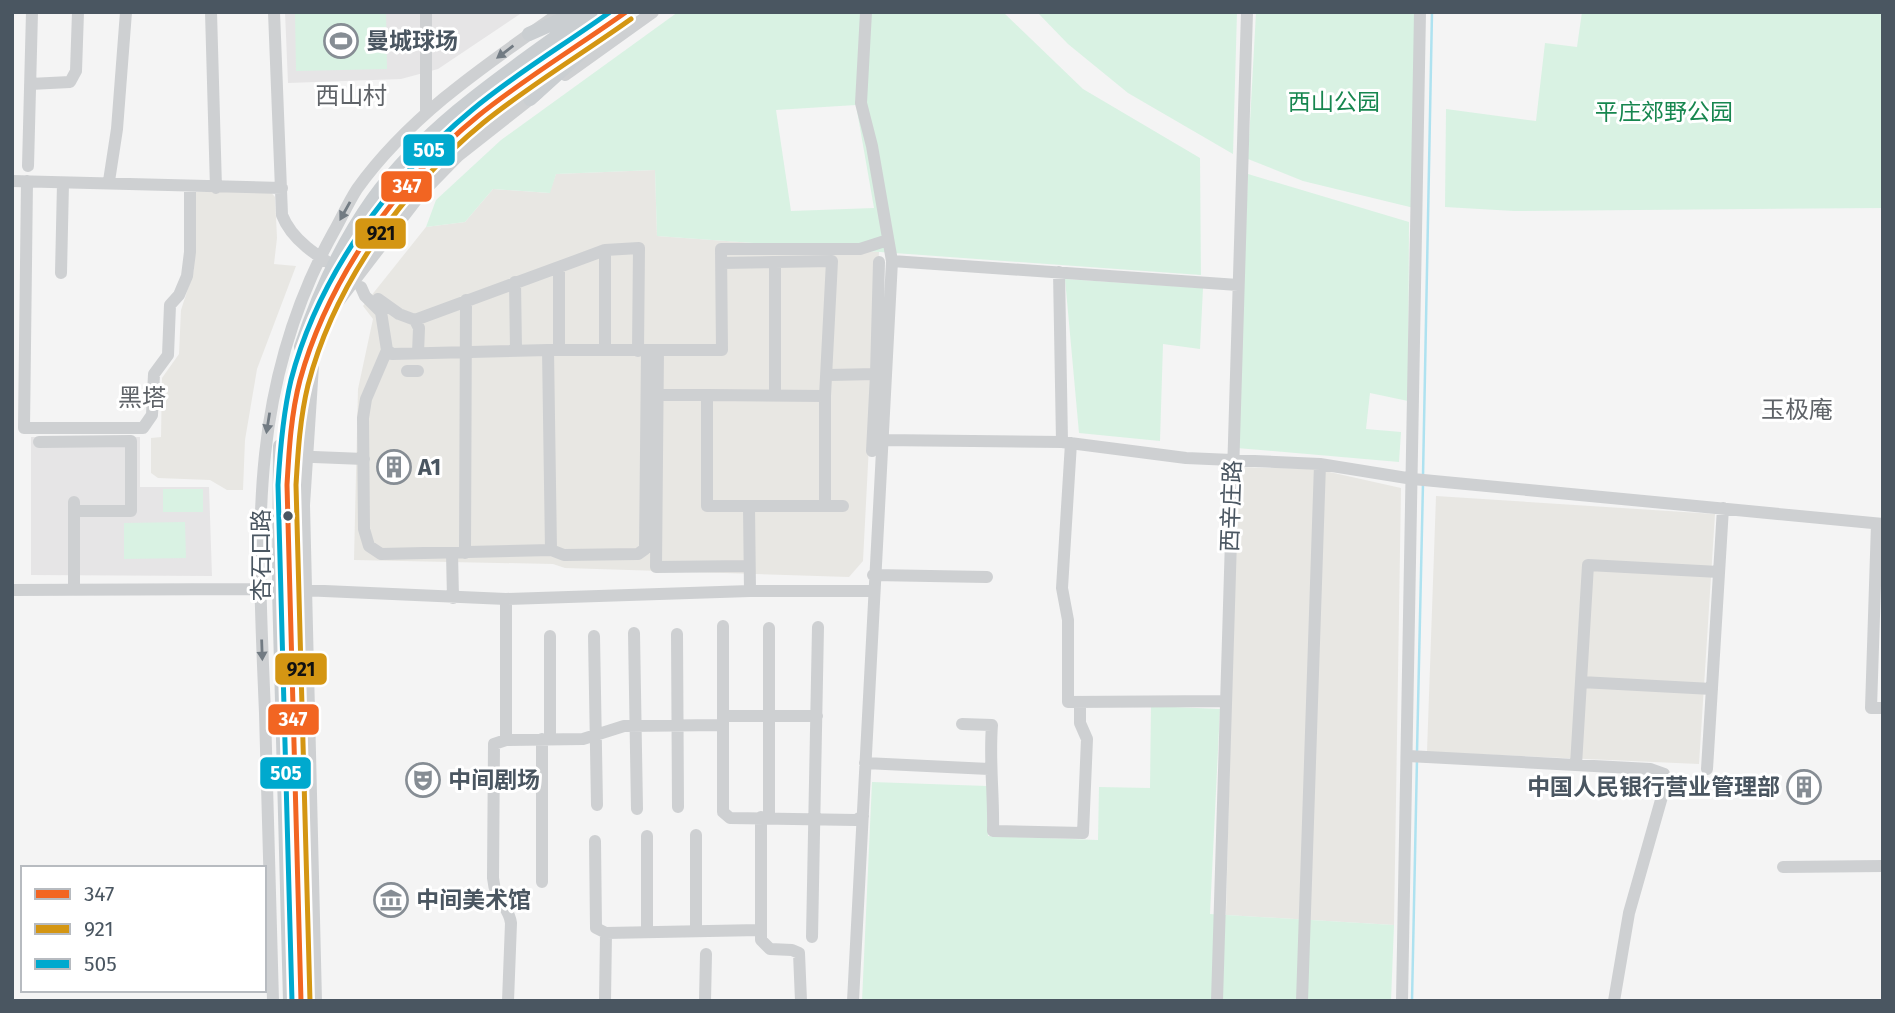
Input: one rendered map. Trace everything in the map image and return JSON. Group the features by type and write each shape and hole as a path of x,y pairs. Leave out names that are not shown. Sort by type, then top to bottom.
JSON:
{"main road":[{"path":"529,34 579,12"},
{"name":"杏石口路","path":"290,1001 290,808 284,589 277,484 284,418 294,366 333,266 373,199 424,141 467,103 591,12"},
{"path":"530,99 626,12"},
{"name":"杏石口路","path":"284,589 289,456 297,393 317,329 354,281 391,209 438,152 478,116 626,12"},
{"name":"杏石口路","path":"290,808 301,1001"}],"street":[{"path":"28,166 32,12"},
{"path":"30,84 70,82 76,71 78,12"},
{"path":"109,181 117,129 126,12"},
{"path":"211,12 216,188"},
{"path":"274,12 282,215 287,228 320,257 399,314 415,320 605,250 639,248 652,395 656,567 749,566"},
{"path":"426,12 426,112"},
{"name":"杏石口路","path":"273,1001 260,590 260,495 267,424 289,327 320,257 357,190 426,112 561,12"},
{"path":"354,281 420,195 458,156 530,99 653,12"},
{"path":"866,12 861,103 872,146 888,240 871,380 866,554"},
{"name":"西辛庄路","path":"1217,1001 1247,12"},
{"path":"1402,1001 1420,12"},
{"path":"12,181 109,181 191,187 282,188"},
{"path":"27,181 24,428 143,428 149,425 154,374 168,355 170,305 179,295 187,276 191,252 191,187"},
{"path":"61,272 63,183"},
{"path":"387,350 392,354 516,350 722,350 722,249 860,249 888,240"},
{"path":"605,250 605,350"},
{"path":"722,263 832,261 829,375 825,396 825,506"},
{"path":"885,261 1238,285"},
{"path":"853,1001 881,440 885,261"},
{"path":"775,262 775,394"},
{"path":"551,550 554,350 559,267"},
{"path":"1059,272 1067,442 1062,588 1068,620 1068,702 1226,701"},
{"path":"354,281 381,312 387,350 366,399 363,459 364,529 369,546 381,554 551,550 564,555 638,554 645,549 652,395"},
{"path":"515,282 516,350"},
{"path":"453,598 458,553 466,300"},
{"path":"415,320 419,328 418,353"},
{"name":"杏石口路","path":"316,1001 306,592 306,458 317,329"},
{"path":"829,375 871,380"},
{"path":"652,395 825,396"},
{"path":"707,395 702,506 843,506"},
{"path":"881,440 1067,442 1186,458 1320,464 1413,479 1880,524 1871,708 1883,708"},
{"path":"39,442 131,441 131,511 74,506 74,590"},
{"path":"289,456 363,459"},
{"path":"1302,1001 1312,787 1320,464"},
{"path":"749,506 750,591"},
{"path":"1707,769 1723,508"},
{"path":"1576,765 1588,565 1719,572"},
{"path":"873,575 987,577"},
{"path":"12,590 284,589 506,599 750,591 872,591"},
{"path":"506,599 506,740"},
{"path":"723,626 723,812 730,818 856,820 863,816"},
{"path":"812,937 818,627"},
{"path":"769,628 761,940 766,947 799,953 801,1001"},
{"path":"634,632 637,809"},
{"path":"677,634 678,807"},
{"path":"542,882 550,636"},
{"path":"594,636 597,805"},
{"path":"1581,682 1712,689"},
{"path":"962,724 992,725 989,769 994,794 993,831 1083,833 1087,739 1080,723 1080,702"},
{"path":"508,1001 511,923 510,916 496,898 493,878 494,744 506,740 583,739 635,725 678,725 817,716"},
{"path":"1408,756 1650,769 1664,774 1665,786 1629,913 1614,1001"},
{"path":"865,763 989,769"},
{"path":"268,804 290,808"},
{"path":"695,835 696,931"},
{"path":"647,836 647,932"},
{"path":"595,841 596,928 606,933 761,930"},
{"path":"1783,867 1883,866"},
{"path":"605,1001 606,933"},
{"path":"705,1001 706,954"}],"shaded area":[{"path":"285,12 523,12 438,69 401,79 288,83"},
{"path":"655,170 657,236 879,252 863,561 849,577 565,568 553,564 354,560 358,389 373,319 363,306 426,227 465,222 493,189 549,193 556,174"},
{"path":"270,191 275,197 277,238 274,264 296,266 257,369 245,440 243,490 227,490 210,480 158,478 151,473 151,438 161,437 162,378 179,354 181,310 194,270 196,192"},
{"path":"31,437 140,437 140,487 209,487 212,576 31,575"},
{"path":"1237,467 1316,469 1401,488 1394,925 1226,915"},
{"path":"1436,496 1715,514 1699,764 1427,752"}],"green space":[{"name":"曼城球场","path":"295,12 386,12 387,69 296,71"},
{"path":"678,12 1003,12 1083,89 1200,158 1201,275 657,236 655,170 556,174 550,193 493,189 465,222 426,227 436,200 501,140","holes":["856,105 874,208 791,211 776,110"]},
{"path":"1037,12 1237,12 1233,154 1128,93 1068,44"},
{"name":"西山公园","path":"1256,12 1416,12 1414,208 1303,181 1248,159"},
{"name":"平庄郊野公园","path":"1582,12 1883,12 1883,208 1514,211 1445,207 1446,109 1536,121 1545,43 1577,47"},
{"path":"1248,174 1409,222 1408,401 1370,393 1366,429 1401,432 1399,462 1237,448"},
{"path":"1065,279 1203,288 1200,349 1163,344 1160,441 1079,433"},
{"path":"163,489 203,489 203,512 163,512"},
{"path":"185,522 186,558 124,559 124,523"},
{"path":"1151,706 1220,709 1210,914 1394,925 1391,1001 862,1001 872,782 987,786 988,836 1098,840 1099,787 1150,788"}],"waterway":[{"path":"1423,476 1432,12"},
{"path":"1417,752 1423,483"},
{"path":"1412,1001 1417,759"}],"transit line":[{"name":"505","path":"292,1001 278,485 286,406 303,341 339,267 361,232 413,166 488,97 610,12"},
{"name":"347","path":"301,1001 287,485 294,406 312,342 347,269 393,202 420,171 448,142 496,102 626,12"},
{"name":"921","path":"310,1001 296,485 303,410 320,347 354,275 376,240 426,177 501,109 631,19"}],"place":[{"name":"曼城球场","path":"341,41"},
{"name":"A1","path":"394,467"},
{"name":"中间剧场","path":"423,780"},
{"name":"中国人民银行营业管理部","path":"1804,787"},
{"name":"中间美术馆","path":"391,900"}],"district":[{"name":"西山村","path":"351,96"},
{"name":"黑塔","path":"142,398"},
{"name":"玉极庵","path":"1797,410"}]}
